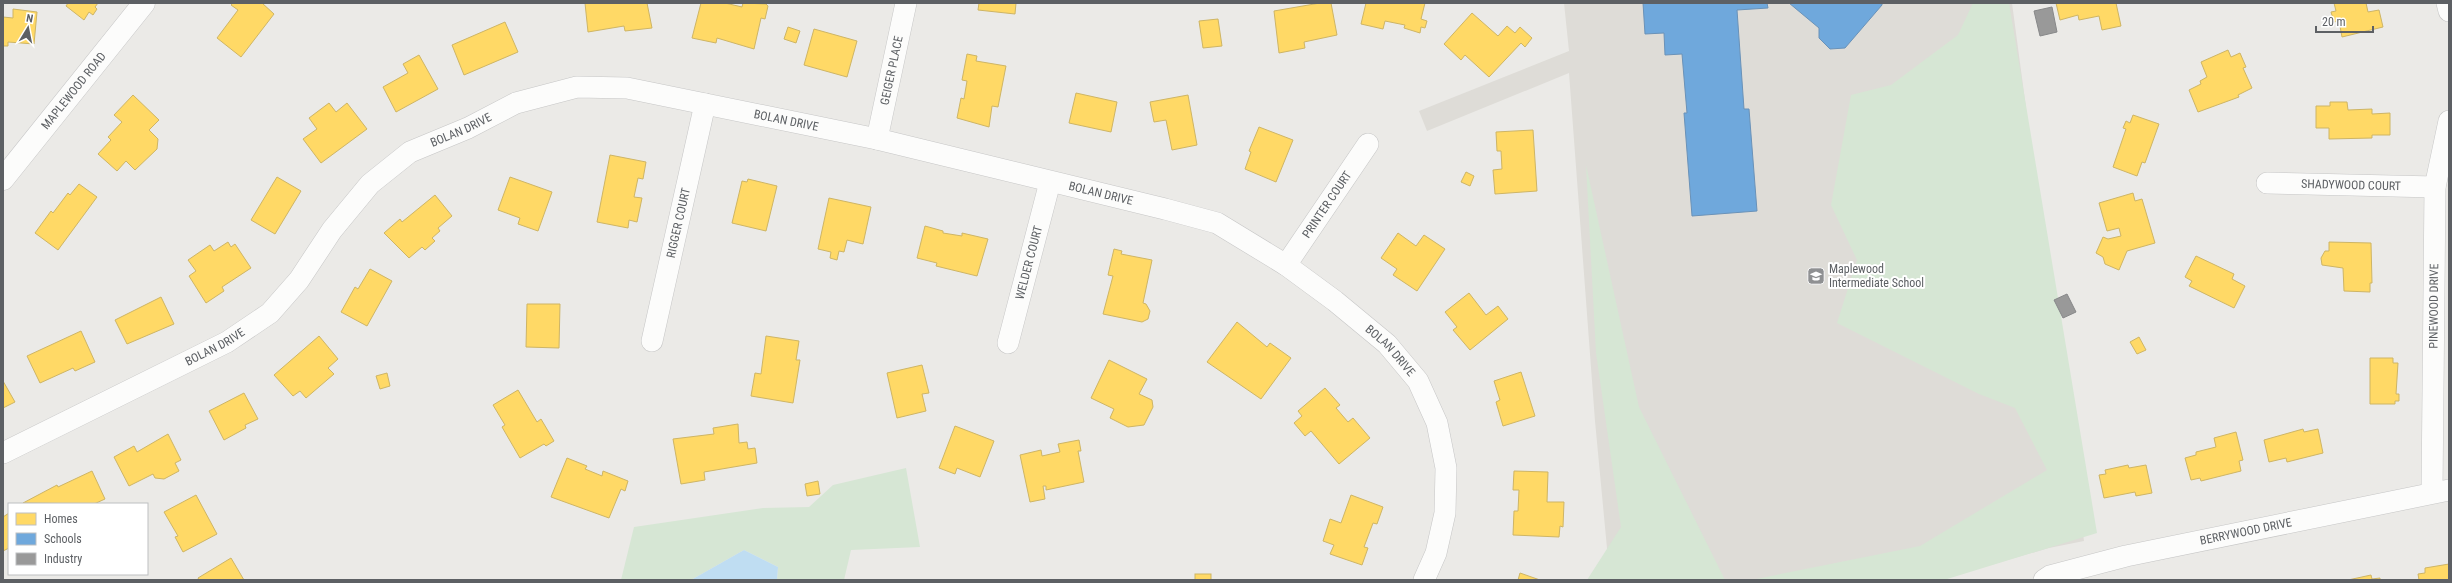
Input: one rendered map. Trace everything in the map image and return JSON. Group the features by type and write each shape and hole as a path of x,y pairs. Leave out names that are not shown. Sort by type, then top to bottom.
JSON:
{"street":[{"name":"MAPLEWOOD ROAD","path":"3,179 144,3"},
{"name":"GEIGER PLACE","path":"877,139 906,3"},
{"path":"2447,3 2449,11"},
{"name":"BOLAN DRIVE","path":"3,453 228,342 270,313 299,280 332,230 370,184 410,152 468,128 516,103 577,87 627,88 877,139 1217,223 1286,265 1335,301 1387,344 1418,381 1437,423 1446,468 1445,513 1436,553 1424,580"},
{"name":"RIGGER COURT","path":"652,341 705,104"},
{"name":"PINEWOOD DRIVE","path":"2441,491 2435,187 2449,121"},
{"name":"PRINTER COURT","path":"1286,265 1368,144"},
{"name":"WELDER COURT","path":"1008,343 1050,182"},
{"name":"SHADYWOOD COURT","path":"2267,183 2435,187"},
{"name":"BERRYWOOD DRIVE","path":"2044,580 2050,576 2126,556 2441,491"}],"shaded area":[{"name":"Maplewood Intermediate School","path":"1564,3 2012,3 2084,541 2049,548 1939,580 1610,580 1595,421 1569,73 1427,131 1419,111 1569,51"}],"green space":[{"path":"1973,3 2009,3 2097,533 1944,580 1751,580 1920,546 2047,470 2015,408 1979,394 1837,323 1857,260 1831,205 1851,95 1891,85 1958,35"},
{"path":"1586,165 1639,407 1725,580 1587,580 1621,527 1596,353"},
{"path":"906,468 920,547 851,550 844,580 777,580 778,567 744,550 691,580 621,580 634,527 763,508 809,507 833,485"}],"water":[{"path":"744,550 778,567 777,580 691,580"}],"building: Homes":[{"path":"68,3 98,3 95,7 97,9 93,15 89,12 84,20 66,6"},
{"path":"233,3 262,3 274,14 241,57 217,38 238,10 231,5"},
{"path":"585,3 647,3 652,28 625,31 624,26 588,32"},
{"path":"701,3 725,3 742,7 743,3 766,4 768,6 765,19 761,18 754,49 717,38 716,43 692,38"},
{"path":"979,3 1016,3 1015,14 978,10"},
{"path":"1320,3 1331,3 1337,35 1304,42 1305,48 1279,53 1274,11"},
{"path":"1366,3 1425,3 1421,19 1427,21 1425,28 1421,27 1420,33 1404,28 1405,25 1385,21 1383,29 1361,24"},
{"path":"2056,3 2116,3 2121,26 2102,30 2099,16 2079,20 2078,15 2060,20"},
{"path":"2334,3 2366,3 2368,12 2379,10 2383,27 2342,37 2339,21 2334,22 2331,12 2336,11"},
{"path":"13,9 37,12 34,44 8,42 8,46 3,46 3,17 13,18"},
{"path":"1472,13 1498,36 1507,26 1515,33 1520,27 1532,38 1525,47 1521,43 1489,77 1465,55 1461,60 1444,44"},
{"path":"1218,19 1222,46 1203,48 1199,21"},
{"path":"505,22 518,52 464,75 452,45"},
{"path":"788,27 800,31 796,43 784,39"},
{"path":"814,29 857,41 847,77 804,65"},
{"path":"2228,50 2231,57 2240,53 2246,67 2243,68 2252,88 2238,95 2239,97 2198,112 2189,90 2201,84 2200,81 2207,77 2201,62"},
{"path":"967,54 977,56 976,61 1006,66 998,107 992,106 989,127 957,118 961,98 964,99 967,81 962,80"},
{"path":"419,55 438,89 396,112 383,87 408,73 403,64"},
{"path":"1076,93 1117,102 1111,132 1069,123"},
{"path":"133,95 159,120 149,130 158,139 157,149 135,170 126,161 117,171 98,154 111,140 108,137 122,122 114,115"},
{"path":"1188,95 1197,145 1172,150 1166,120 1154,122 1150,102"},
{"path":"2330,102 2347,102 2348,110 2372,109 2372,114 2390,113 2390,135 2372,135 2372,138 2329,139 2329,128 2316,128 2316,106 2330,106"},
{"path":"329,103 336,112 347,103 367,129 321,163 303,139 317,129 309,118"},
{"path":"2133,115 2159,124 2145,163 2142,162 2137,176 2113,167 2126,129 2123,128 2126,121 2130,123"},
{"path":"1259,127 1293,140 1276,182 1245,169 1251,152 1249,151"},
{"path":"1533,130 1537,191 1495,194 1493,170 1502,169 1501,151 1497,151 1496,132"},
{"path":"610,155 646,162 643,179 638,178 634,197 642,198 637,222 629,220 628,228 597,222"},
{"path":"1466,172 1474,176 1470,186 1461,182"},
{"path":"277,177 301,191 275,234 251,220"},
{"path":"510,177 552,192 538,231 518,224 520,218 498,210"},
{"path":"748,179 777,186 766,231 732,223 742,181 747,182"},
{"path":"79,184 97,197 58,250 35,233 51,211 53,213 68,193 70,195"},
{"path":"2133,193 2135,201 2142,199 2155,243 2127,251 2119,270 2105,264 2103,257 2096,253 2103,237 2108,239 2121,236 2119,228 2107,231 2099,203"},
{"path":"435,195 452,216 438,228 440,231 432,238 435,241 425,250 422,247 409,258 384,233 400,219 402,222"},
{"path":"829,198 871,207 863,244 847,240 844,252 839,251 837,260 830,258 831,252 818,249"},
{"path":"925,226 943,231 943,233 962,236 962,233 988,239 977,276 936,266 937,263 917,258"},
{"path":"1398,233 1416,246 1424,235 1445,249 1417,291 1393,275 1397,269 1381,258"},
{"path":"228,242 231,247 235,244 251,268 222,287 224,291 206,303 189,276 196,271 188,260 210,245 214,251"},
{"path":"2329,242 2371,243 2372,283 2370,283 2370,292 2344,291 2343,268 2322,265 2321,258 2325,251 2329,251"},
{"path":"1114,249 1122,251 1121,254 1152,260 1143,303 1146,304 1150,311 1148,319 1142,322 1103,314 1113,276 1108,275"},
{"path":"2196,256 2234,274 2232,279 2245,286 2234,308 2189,286 2192,281 2185,277"},
{"path":"370,269 392,281 367,326 341,312 355,287 358,289"},
{"path":"1469,293 1486,315 1498,306 1508,319 1470,350 1453,330 1457,327 1445,312"},
{"path":"161,297 174,324 127,344 115,320"},
{"path":"527,304 560,304 559,348 526,347"},
{"path":"1237,322 1267,347 1270,343 1291,358 1261,399 1207,362"},
{"path":"81,331 95,362 75,371 73,368 40,383 27,356"},
{"path":"319,336 338,359 328,368 334,374 306,398 300,391 293,396 274,375"},
{"path":"766,336 799,341 796,360 800,360 793,403 751,396 755,373 761,374"},
{"path":"2139,337 2146,350 2137,354 2130,342"},
{"path":"2370,358 2393,358 2393,363 2398,363 2396,394 2399,394 2399,401 2395,401 2395,404 2370,404"},
{"path":"1109,360 1147,379 1139,394 1152,400 1153,407 1144,425 1128,427 1110,418 1114,409 1091,398"},
{"path":"922,365 929,393 922,394 926,411 897,418 887,373"},
{"path":"1521,372 1535,416 1503,426 1496,402 1500,400 1494,381"},
{"path":"387,373 390,386 380,389 376,376"},
{"path":"3,381 15,402 3,408"},
{"path":"1325,388 1340,405 1336,408 1348,422 1353,418 1370,438 1339,464 1311,431 1305,436 1294,423 1302,416 1298,411"},
{"path":"518,390 537,422 541,419 554,441 546,446 544,444 520,458 502,427 505,425 493,405"},
{"path":"244,393 258,419 245,425 246,428 224,440 209,411"},
{"path":"738,424 739,443 747,442 748,449 755,448 757,463 704,472 705,480 681,484 673,439 714,434 713,428"},
{"path":"955,426 994,441 980,477 957,468 955,474 939,468"},
{"path":"2303,429 2304,432 2318,429 2323,453 2287,462 2286,458 2269,462 2264,440"},
{"path":"2236,432 2243,460 2239,461 2241,471 2201,481 2200,478 2191,480 2185,458 2196,455 2196,452 2216,447 2214,438"},
{"path":"168,434 181,460 175,463 179,471 164,479 155,478 153,474 129,486 114,457 134,446 137,452"},
{"path":"1079,440 1081,451 1078,451 1084,482 1046,490 1046,486 1043,486 1045,499 1030,502 1020,455 1041,450 1042,456 1060,452 1058,444"},
{"path":"567,458 587,466 585,469 602,476 603,471 628,481 625,491 621,489 609,518 551,497"},
{"path":"2128,465 2129,468 2146,465 2152,493 2136,496 2135,492 2104,498 2099,475 2106,474 2105,470"},
{"path":"92,471 105,499 96,503 23,503 57,485 58,487"},
{"path":"1514,471 1548,472 1547,502 1564,502 1563,527 1560,526 1559,537 1513,535 1514,511 1518,511 1519,490 1513,490"},
{"path":"818,481 820,494 807,496 805,484"},
{"path":"196,495 217,534 183,552 175,537 178,536 164,512"},
{"path":"1351,495 1383,507 1377,524 1373,523 1364,547 1368,548 1362,565 1330,554 1334,545 1323,541 1330,519 1341,523"},
{"path":"8,514 8,548 3,551 3,517"},
{"path":"231,558 244,580 199,580 198,578"},
{"path":"2449,564 2449,580 2419,580 2418,574 2425,573 2425,568"},
{"path":"1520,573 1540,580 1518,580"},
{"path":"1195,574 1211,574 1211,580 1195,580"},
{"path":"2371,575 2372,579 2380,578 2380,580 2348,580"}],"building: Schools":[{"path":"1643,3 1767,3 1768,8 1737,10 1744,109 1749,109 1757,211 1692,216 1684,113 1687,113 1682,54 1665,55 1664,33 1645,34"},
{"path":"1789,3 1882,3 1882,5 1845,48 1830,49 1819,38 1819,28"}],"building: Industry":[{"path":"2052,7 2057,32 2040,36 2034,11"},
{"path":"2067,294 2076,312 2063,318 2054,300"}],"place":[{"name":"Maplewood Intermediate School","path":"1816,276"}]}
